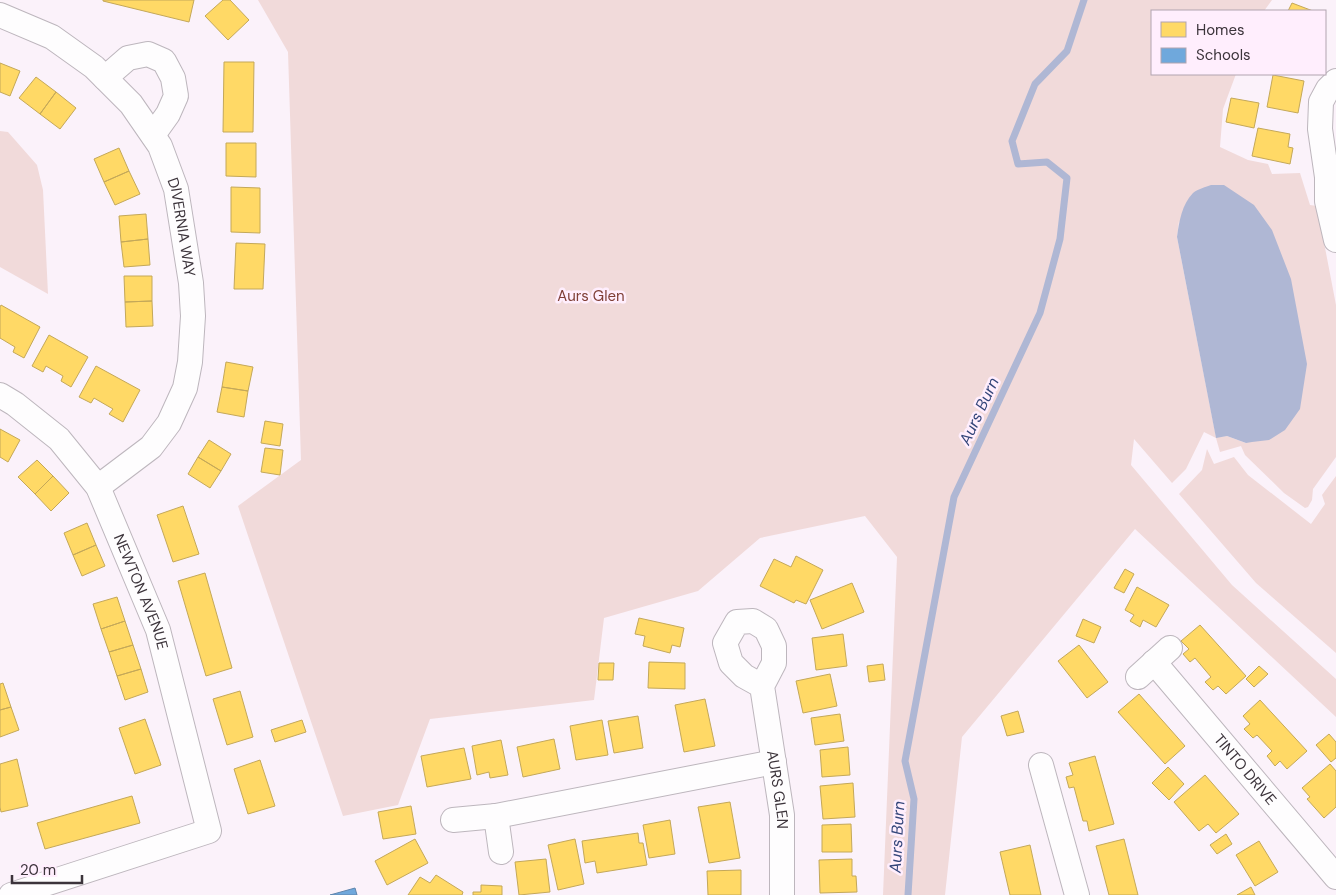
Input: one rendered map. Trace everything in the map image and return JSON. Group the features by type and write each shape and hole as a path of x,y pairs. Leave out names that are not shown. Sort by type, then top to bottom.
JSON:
{"street":[{"name":"DIVERNIA WAY","path":"0,15 52,37 94,66 131,104 153,135 160,146 176,190 191,283 190,362 185,388 169,423 151,447 98,487"},
{"path":"105,78 128,58 148,54 164,61 173,78 176,96 168,114 153,135"},
{"path":"1336,81 1328,89 1321,102 1320,130 1327,201 1336,240"},
{"name":"NEWTON AVENUE","path":"0,396 15,404 59,439 98,487 158,630 209,832 11,895"},
{"name":"TINTO DRIVE","path":"1154,662 1336,877"},
{"name":"AURS GLEN","path":"762,686 782,815 782,895"},
{"path":"453,820 496,816 774,762"},
{"path":"1041,765 1048,810 1077,895"},
{"path":"496,816 501,852"}],"green space":[{"name":"Aurs Glen","path":"258,0 1272,0 1265,10 1151,10 1151,75 1236,75 1223,109 1220,147 1248,160 1268,164 1272,174 1300,173 1310,205 1317,206 1336,305 1336,457 1313,489 1312,500 1308,507 1305,508 1284,493 1245,455 1241,446 1220,452 1216,438 1204,432 1186,469 1172,483 1134,439 1131,465 1232,585 1336,679 1336,717 1135,529 962,737 945,895 883,895 897,557 865,516 760,538 698,591 604,618 594,700 430,719 398,805 343,816 238,506 301,460 288,52","holes":["1179,221 1246,443 1227,436 1216,437 1177,237"]},
{"path":"0,131 8,132 37,165 43,190 48,294 0,267"},
{"path":"1207,449 1214,464 1234,457 1248,475 1311,524 1325,504 1322,495 1336,476 1336,653 1256,583 1179,494 1202,470"}],"water":[{"path":"1211,185 1224,185 1254,205 1272,230 1291,279 1307,364 1300,409 1285,430 1269,440 1246,443 1227,436 1216,438 1177,237 1182,214 1189,197 1200,189"}],"building: Homes":[{"path":"103,0 194,0 189,22"},
{"path":"223,0 230,0 249,20 228,40 205,16"},
{"path":"1292,3 1310,10 1288,10"},
{"path":"224,62 254,62 253,132 223,132"},
{"path":"0,63 20,71 10,96 0,92"},
{"path":"1273,75 1304,81 1298,113 1267,107"},
{"path":"36,77 56,92 40,114 19,98"},
{"path":"56,92 76,108 60,129 40,114"},
{"path":"1231,98 1259,103 1254,128 1226,122"},
{"path":"1258,128 1290,134 1288,147 1293,148 1290,164 1252,156"},
{"path":"226,143 256,143 256,177 226,176"},
{"path":"119,148 129,171 104,182 94,159"},
{"path":"129,171 140,194 115,205 104,182"},
{"path":"231,187 260,188 260,233 231,232"},
{"path":"146,214 148,239 121,242 119,216"},
{"path":"148,239 150,265 124,267 121,242"},
{"path":"236,243 265,244 263,289 234,289"},
{"path":"124,276 152,276 152,301 125,302"},
{"path":"152,301 153,326 126,327 125,302"},
{"path":"1,305 40,327 24,358 13,352 15,347 0,338"},
{"path":"49,335 88,357 71,387 61,381 63,376 46,366 43,372 32,366"},
{"path":"226,362 253,367 248,391 222,387"},
{"path":"96,366 140,390 123,422 109,414 113,409 94,398 91,403 79,397"},
{"path":"222,387 248,391 244,417 217,412"},
{"path":"265,421 283,424 280,446 261,443"},
{"path":"0,429 20,440 8,462 0,457"},
{"path":"209,440 231,454 221,471 198,457"},
{"path":"265,448 283,450 280,475 261,472"},
{"path":"198,457 221,471 210,488 188,474"},
{"path":"37,460 53,476 35,494 18,477"},
{"path":"53,476 69,493 51,511 35,494"},
{"path":"183,506 199,554 173,562 157,515"},
{"path":"87,523 96,545 73,555 64,533"},
{"path":"96,545 105,566 82,576 73,555"},
{"path":"796,556 823,570 806,604 796,600 794,603 760,586 774,559 791,567"},
{"path":"1125,569 1134,574 1124,593 1114,588"},
{"path":"205,573 232,668 206,676 178,581"},
{"path":"852,583 864,612 822,629 810,600"},
{"path":"1137,587 1169,605 1156,627 1143,620 1140,627 1130,621 1134,615 1125,610"},
{"path":"117,597 125,621 101,629 93,604"},
{"path":"639,618 684,628 680,647 672,645 670,653 643,646 645,636 635,634"},
{"path":"1083,619 1101,627 1094,643 1076,636"},
{"path":"125,621 133,645 109,652 101,629"},
{"path":"1200,625 1246,676 1226,694 1218,686 1213,690 1205,682 1211,677 1195,658 1190,662 1183,654 1189,649 1181,641"},
{"path":"843,634 847,666 816,670 812,638"},
{"path":"133,645 141,669 117,676 109,652"},
{"path":"1079,645 1108,682 1087,698 1058,661"},
{"path":"649,662 685,663 685,689 648,688"},
{"path":"599,663 614,663 613,680 598,680"},
{"path":"883,664 885,680 869,682 867,666"},
{"path":"1259,666 1268,674 1254,687 1246,679"},
{"path":"141,669 148,692 125,700 117,676"},
{"path":"830,674 837,706 803,713 796,681"},
{"path":"3,683 11,707 0,710 0,684"},
{"path":"240,691 253,737 227,745 213,699"},
{"path":"1139,694 1185,746 1165,764 1118,712"},
{"path":"705,699 715,746 684,752 675,705"},
{"path":"1260,700 1307,751 1287,769 1280,761 1275,766 1267,756 1272,751 1257,735 1253,738 1244,729 1250,724 1243,716"},
{"path":"11,707 19,730 0,737 0,710"},
{"path":"1018,711 1024,732 1007,736 1001,716"},
{"path":"840,714 844,741 815,745 811,718"},
{"path":"638,716 643,748 614,753 608,721"},
{"path":"145,719 161,765 135,774 119,728"},
{"path":"302,720 306,732 275,742 271,730"},
{"path":"602,720 608,755 576,760 570,726"},
{"path":"1329,734 1336,742 1336,758 1331,762 1316,745"},
{"path":"554,739 560,769 523,777 517,747"},
{"path":"501,740 508,775 490,778 489,772 477,775 472,746"},
{"path":"848,747 850,775 822,777 820,750"},
{"path":"464,748 471,779 427,787 421,756"},
{"path":"1095,756 1114,824 1089,831 1087,821 1083,821 1074,787 1069,788 1066,777 1073,775 1069,763"},
{"path":"17,759 28,806 1,812 0,764"},
{"path":"260,760 275,806 248,814 234,769"},
{"path":"1330,764 1336,771 1336,807 1324,818 1307,799 1310,797 1302,788"},
{"path":"1168,767 1184,784 1169,800 1152,783"},
{"path":"1205,775 1239,814 1216,833 1208,824 1199,831 1174,802"},
{"path":"853,783 855,817 823,819 820,786"},
{"path":"132,796 140,823 45,849 37,823"},
{"path":"730,802 740,858 709,863 698,807"},
{"path":"411,806 416,834 383,839 378,812"},
{"path":"670,820 675,854 649,858 643,825"},
{"path":"851,824 852,852 822,852 822,825"},
{"path":"638,833 639,843 643,843 647,865 597,873 595,861 585,863 582,841"},
{"path":"1226,834 1232,844 1217,854 1210,845"},
{"path":"415,839 428,863 387,885 375,861"},
{"path":"575,839 584,884 558,890 548,845"},
{"path":"1124,839 1138,895 1109,895 1096,846"},
{"path":"1259,841 1278,872 1255,886 1236,855"},
{"path":"1030,845 1041,895 1010,895 1000,852"},
{"path":"546,859 550,892 519,895 515,862"},
{"path":"852,859 852,876 856,876 857,892 820,893 819,860"},
{"path":"741,870 741,895 708,895 707,871"},
{"path":"436,875 463,892 462,895 408,895 420,877 430,883"},
{"path":"481,885 502,886 502,895 473,895 473,892 481,892"},
{"path":"1251,887 1255,895 1237,895"}],"building: Schools":[{"path":"355,888 357,895 330,895"}],"waterway":[{"name":"Aurs Burn","path":"908,895 914,799 905,761 954,497 1040,313 1060,239 1067,178 1047,162 1018,164 1012,141 1035,84 1067,51 1084,0"}]}
